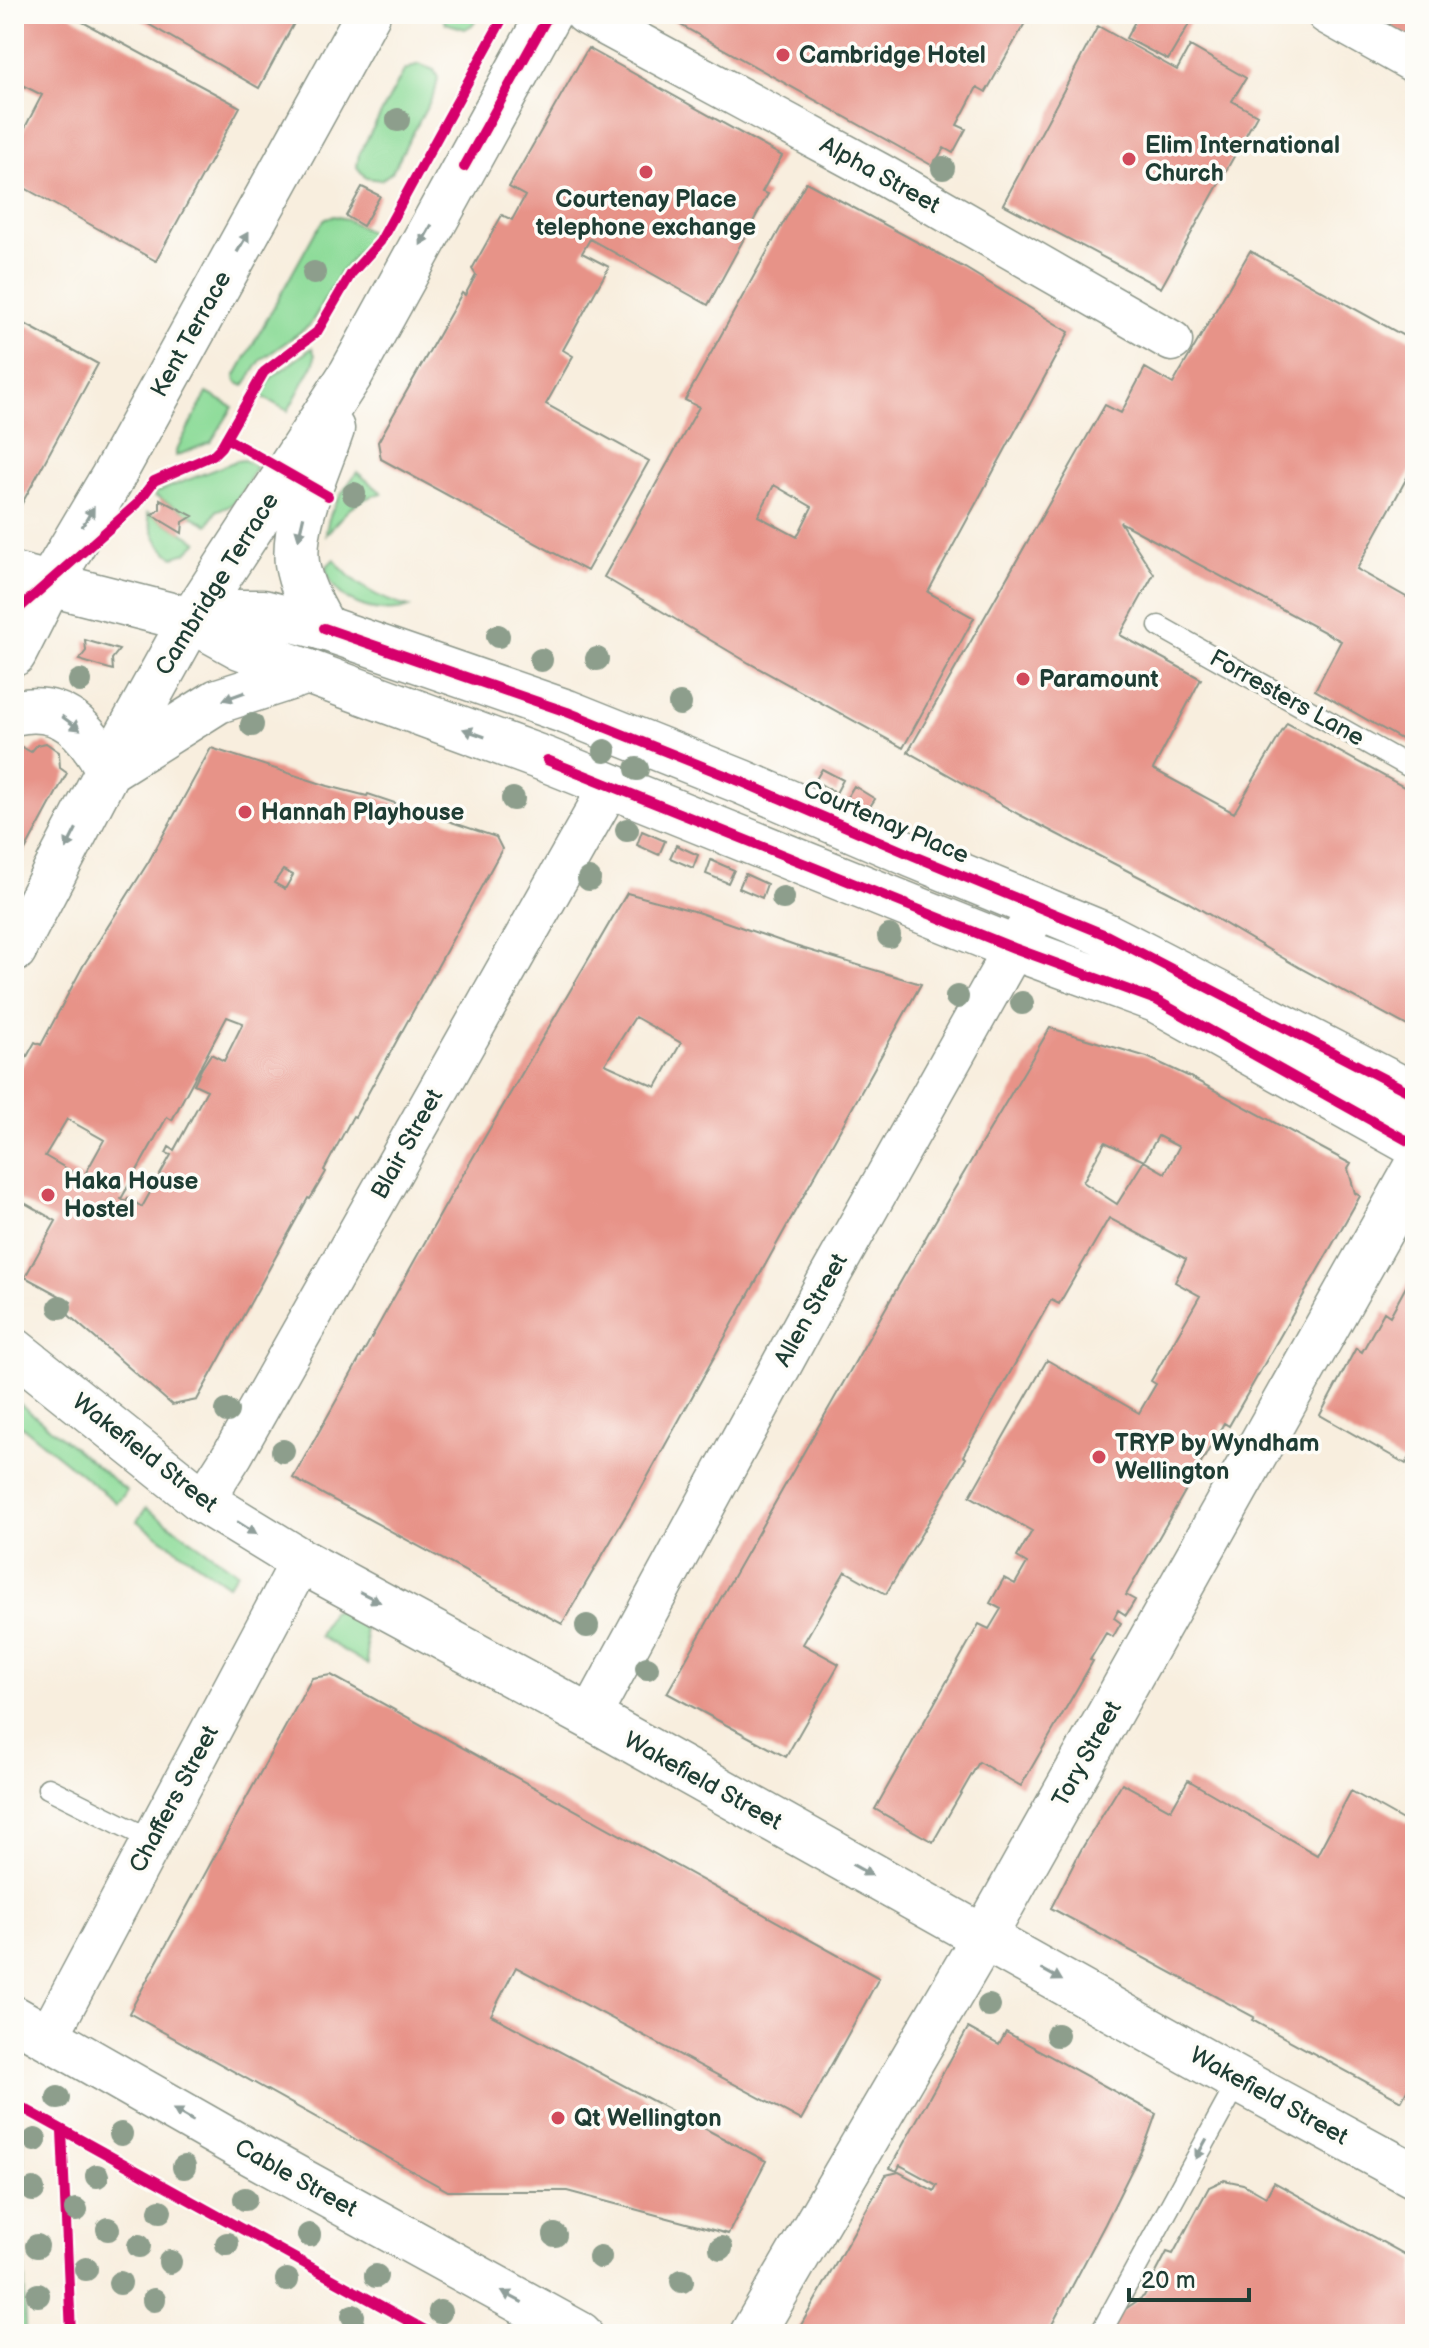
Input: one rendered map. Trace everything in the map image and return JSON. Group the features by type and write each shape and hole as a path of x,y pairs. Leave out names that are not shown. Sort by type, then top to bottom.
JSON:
{"main road":[{"name":"Kent Terrace","path":"14,654 31,580 111,480 368,14"},
{"name":"Cambridge Terrace","path":"14,950 191,620 351,374 549,14"},
{"path":"324,628 303,585 297,565 297,549 300,527 351,374"},
{"name":"Courtenay Place","path":"31,580 191,620 232,644 610,786 1014,948 1156,1000 1415,1145"},
{"name":"Courtenay Place","path":"191,620 234,612 263,612 324,628 567,712 1119,941 1415,1095"},
{"path":"14,713 32,709 54,712 66,718 97,749 108,770 218,701 308,672"},
{"name":"Tory Street","path":"752,2334 984,1937 1415,1170"},
{"name":"Wakefield Street","path":"31,1370 203,1501 301,1561 590,1717 1239,2080 1412,2169"},
{"name":"Cable Street","path":"31,2028 565,2330"}],"street":[{"name":"Alpha Street","path":"585,14 906,188 1172,341"},
{"path":"1327,14 1415,63"},
{"name":"Blair Street","path":"203,1501 233,1454 610,786"},
{"name":"Allen Street","path":"590,1717 830,1276 1014,948 1041,907"},
{"name":"Chaffers Street","path":"31,2028 152,1840 301,1561"}],"lane":[{"name":"Forresters Lane","path":"1159,626 1415,770"},
{"path":"410,710 426,663"},
{"path":"48,1788 152,1840"},
{"path":"1100,2334 1239,2080"}],"green space":[{"path":"442,14 480,14 465,29 445,23"},
{"path":"418,64 434,70 438,78 435,92 392,172 381,180 366,178 357,167 359,154 404,71"},
{"path":"334,216 373,234 340,273 310,325 261,360 244,386 236,382 235,377 314,234 326,218"},
{"path":"312,348 314,363 288,411 261,396 271,378"},
{"path":"207,393 233,407 211,442 176,456 176,451"},
{"path":"244,460 256,467 245,488 231,505 217,510 208,525 155,496 157,492"},
{"path":"357,472 382,493 350,508 326,535 333,509"},
{"path":"147,513 198,542 186,553 174,557 159,544"},
{"path":"334,559 367,590 409,607 384,610 346,598 337,590 326,567"},
{"path":"14,1399 127,1491 117,1503 14,1420"},
{"path":"146,1508 237,1572 228,1585 137,1521"},
{"path":"338,1610 364,1624 368,1665 319,1636 331,1611"},
{"path":"14,2136 23,2142 25,2334 14,2334"}],"building":[{"path":"14,14 68,14 240,107 156,261 14,182 14,133 20,137 42,95 14,81"},
{"path":"131,14 299,14 259,88"},
{"path":"661,14 1030,14 986,92 977,87 957,125 966,129 953,153 944,148 933,166"},
{"path":"1139,14 1195,14 1168,60 1126,38"},
{"path":"1375,14 1415,14 1415,40 1389,26 1391,23"},
{"name":"Elim International Church","path":"1098,26 1177,70 1190,46 1246,78 1232,101 1257,115 1161,288 1003,204"},
{"path":"588,48 782,156 762,192 768,194 708,305 590,239 582,253 609,267 563,350 573,356 546,404 649,461 587,571 381,459 378,442 462,293 465,295 476,275 472,269 502,215 512,220 525,196 509,187"},
{"path":"806,182 965,268 1069,332 928,592 974,618 903,748 749,663 604,577 699,407 685,400","holes":["774,485 812,507 797,537 758,516"]},
{"path":"362,187 380,196 363,226 346,216"},
{"path":"1250,251 1415,342 1415,463 1357,569 1415,602 1415,747 1315,690 1341,641 1120,522 1154,574 1120,635 1201,679 1153,769 1234,813 1287,723 1415,793 1415,1030 1300,968 1186,901 1020,815 908,752 1105,405 1121,413 1145,368 1173,384"},
{"path":"14,318 98,364 14,518"},
{"path":"160,499 193,516 183,522 182,533 152,515 160,509"},
{"path":"85,640 119,650 112,659 113,670 79,660 86,651"},
{"path":"46,743 59,752 60,768 67,773 14,871 14,761 22,747 31,752 37,745"},
{"path":"211,748 328,786 368,794 496,837 502,849 353,1116 324,1170 326,1172 308,1198 197,1400 172,1405 65,1312 71,1302 25,1277 56,1221 14,1197 14,1080 35,1042 41,1045 83,966 149,861","holes":["283,870 293,875 285,889 274,883","227,1017 243,1023 224,1061 211,1054 202,1068 194,1084 207,1090 174,1150 169,1147 166,1153 171,1155 142,1207 128,1198 126,1202 121,1199 167,1117 172,1120","67,1119 104,1140 83,1178 45,1156"]},
{"path":"822,769 843,780 836,793 815,781"},
{"path":"854,786 875,799 867,811 846,799"},
{"path":"642,831 665,841 659,855 637,845"},
{"path":"676,845 698,855 693,868 670,858"},
{"path":"711,860 734,870 728,883 706,874"},
{"path":"745,874 767,884 762,898 739,888"},
{"path":"627,893 697,912 921,984 632,1505 562,1624 293,1478 454,1190","holes":["635,1017 681,1043 656,1087 605,1064"]},
{"path":"1050,1028 1147,1057 1351,1164 1348,1169 1355,1193 1360,1196 1229,1426 1224,1423 1126,1595 1135,1600 1126,1615 1118,1610 1114,1618 1121,1623 1113,1637 1106,1633 1021,1786 979,1762 933,1842 875,1809 979,1624 989,1629 1001,1609 990,1603 1004,1578 1015,1584 1027,1563 1017,1557 1032,1531 970,1496 1047,1360 1139,1413 1156,1384 1151,1381 1200,1296 1175,1282 1186,1259 1109,1218 1059,1304 1051,1300 963,1456 966,1458 886,1594 845,1571 803,1644 839,1664 786,1757 667,1693 930,1230","holes":["1158,1136 1179,1147 1165,1173 1144,1161","1105,1142 1144,1161 1117,1204 1083,1182"]},
{"path":"1415,1270 1415,1456 1412,1454 1406,1464 1320,1415 1356,1348 1362,1352 1384,1312 1390,1316"},
{"path":"331,1675 879,1978 801,2120 516,1967 491,2015 766,2161 728,2234 567,2191 448,2191 129,2013 312,1678"},
{"path":"1188,1780 1317,1855 1351,1791 1415,1827 1415,2075 1401,2101 1252,2020 1254,2017 1051,1908 1081,1850 1122,1783 1171,1810"},
{"path":"968,2028 999,2045 1006,2032 1156,2114 1105,2224 1047,2334 796,2334 886,2175 899,2172 934,2191 937,2185 900,2165 897,2171 890,2168"},
{"path":"1224,2180 1243,2184 1266,2197 1274,2182 1415,2260 1415,2334 1101,2334 1124,2310 1144,2296 1167,2252 1173,2254 1209,2187"}],"cycle path":[{"path":"14,613 137,504 154,481 213,455 221,447 264,372 317,332 351,274 380,242 505,14"},
{"path":"464,167 549,14"},
{"path":"226,438 328,496"},
{"path":"324,628 567,712 1106,935 1415,1095"},
{"path":"547,760 1014,948 1156,1000 1415,1145"},
{"path":"14,2103 432,2334"},
{"path":"62,2130 71,2334"}],"place":[{"name":"Cambridge Hotel","path":"783,55"},
{"name":"Elim International Church","path":"1129,159"},
{"name":"Courtenay Place telephone exchange","path":"646,172"},
{"name":"Paramount","path":"1023,679"},
{"name":"Hannah Playhouse","path":"245,812"},
{"name":"Haka House Hostel","path":"48,1195"},
{"name":"TRYP by Wyndham Wellington","path":"1099,1457"},
{"name":"Qt Wellington","path":"558,2118"}]}
